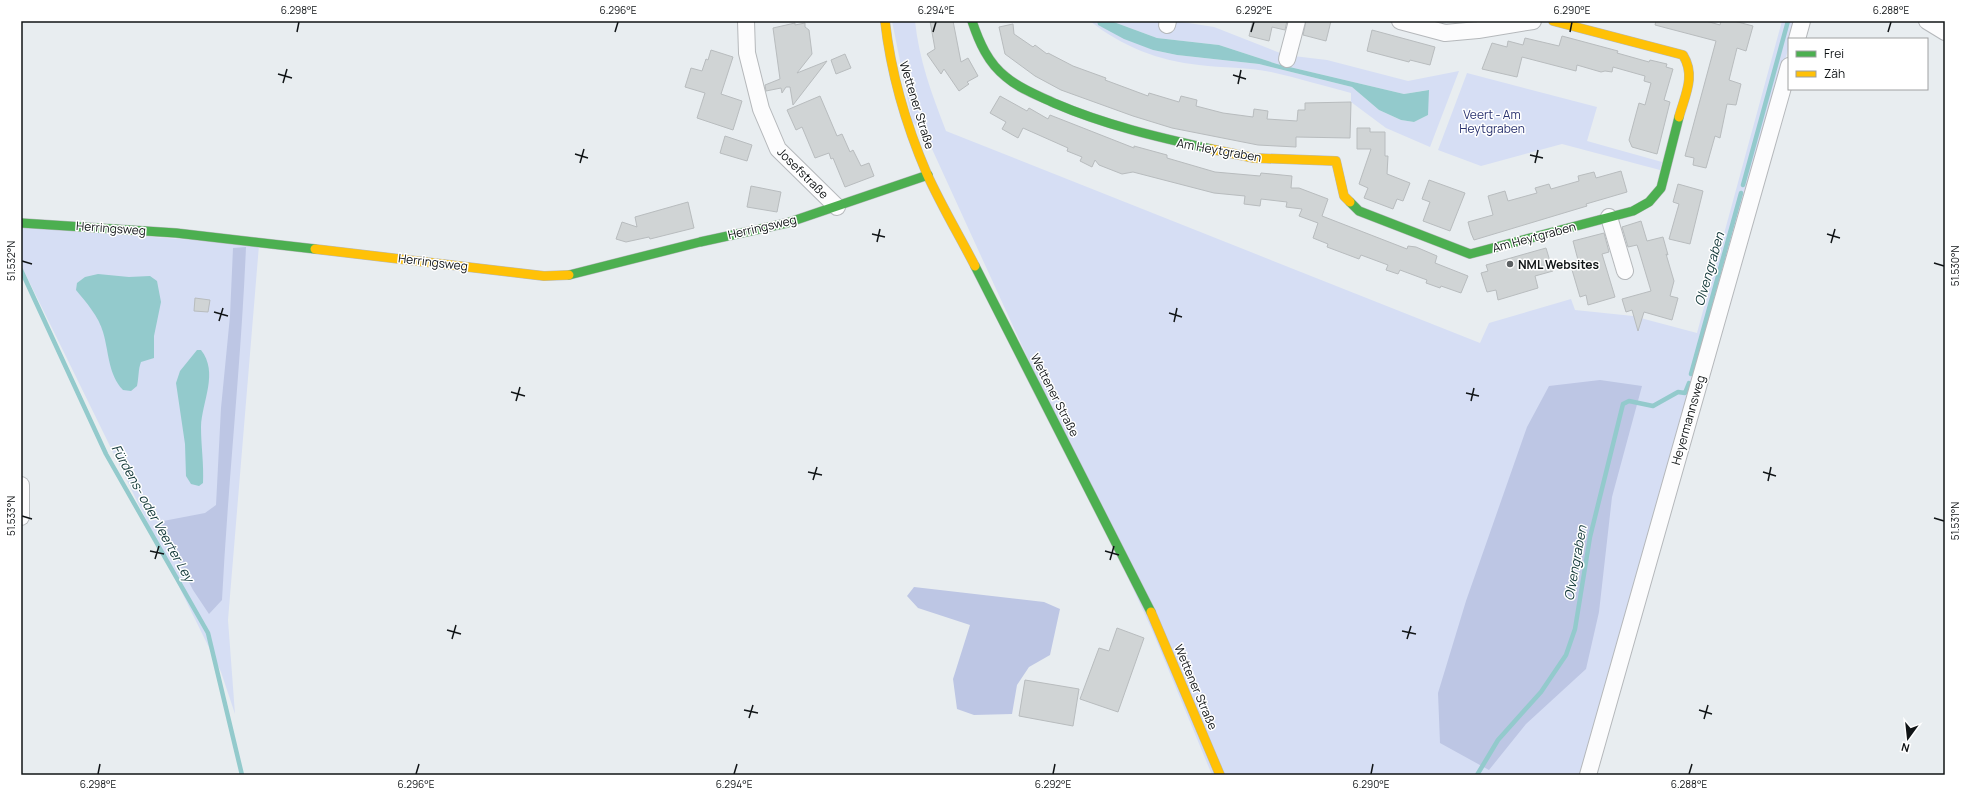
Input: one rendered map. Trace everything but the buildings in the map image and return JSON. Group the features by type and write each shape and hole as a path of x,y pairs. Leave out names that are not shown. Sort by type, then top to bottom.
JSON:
{"street":[{"name":"Josefstraße","path":"746,21 749,60 761,108 778,149 837,207 928,175"},
{"name":"Wettener Straße","path":"885,21 887,45 905,115 912,138 928,175 1148,604 1220,775"},
{"name":"Am Heytgraben","path":"972,21 979,43 990,60 1005,77 1026,91 1080,114 1142,134 1254,158 1336,161 1344,196 1359,210 1470,254 1542,236 1609,216 1633,211 1646,205 1656,197 1661,188 1690,75 1689,65 1683,55 1553,21"},
{"path":"1287,58 1297,21"},
{"path":"1400,21 1445,33 1478,30 1533,21"},
{"path":"1797,38 1802,21"},
{"path":"1927,21 1945,32"},
{"name":"Heyermannsweg","path":"1588,775 1788,70"},
{"name":"Herringsweg","path":"21,223 176,233 427,261 544,276 571,275 700,242 787,222 837,207"},
{"path":"1609,216 1625,271"},
{"path":"21,485 21,517"}],"green space":[{"path":"892,21 915,21 923,63 931,91 946,131 1480,343 1489,323 1571,299 1575,310 1633,316 1697,333 1782,21 1796,21 1791,38 1788,38 1788,50 1581,775 1212,775 1152,630 927,138 912,121"},
{"path":"1090,21 1097,21 1098,25 1153,50 1177,55 1259,64 1352,87 1379,110 1401,120 1414,122 1428,115 1428,90 1404,94 1277,64 1219,45 1157,38 1111,21 1176,21 1214,27 1285,55 1327,60 1408,81 1459,71 1430,147 1386,128 1351,102 1351,93 1262,70 1217,67 1169,60 1128,45 1114,38"},
{"name":"Veert - Am Heytgraben","path":"1467,73 1597,107 1587,141 1662,162 1660,170 1562,144 1481,166 1438,150"},
{"path":"21,227 259,245 228,620 235,714 221,672 21,265"}],"shaded area":[{"path":"1097,21 1111,21 1157,38 1219,45 1277,64 1404,94 1429,90 1428,115 1414,122 1401,120 1379,110 1352,87 1259,64 1177,55 1153,50 1124,39 1098,25"},
{"path":"246,247 222,600 209,614 193,590 158,522 205,513 216,505 221,408 230,316 233,248"},
{"path":"98,274 129,277 150,276 157,281 161,302 154,336 154,358 141,362 137,386 131,391 123,390 114,377 101,326 92,310 76,290 77,283 85,277"},
{"path":"197,350 201,350 209,368 208,387 201,427 203,483 199,486 191,484 186,476 185,444 176,383 180,371"},
{"path":"1600,380 1642,386 1612,497 1599,612 1586,669 1526,724 1489,770 1440,743 1438,693 1466,601 1527,427 1549,386"},
{"path":"914,587 1044,602 1060,609 1050,655 1029,667 1017,685 1012,714 974,715 957,709 953,679 970,625 918,608 907,596"}],"waterway":[{"name":"Olvengraben","path":"1743,185 1788,21"},
{"name":"Olvengraben","path":"1691,374 1741,193"},
{"name":"Fürdens- oder Veerter Ley","path":"21,270 106,454 208,633 242,775"},
{"name":"Olvengraben","path":"1477,775 1498,740 1541,692 1566,655 1575,629 1590,537 1623,404 1629,401 1653,406 1678,392 1685,393 1689,383"}],"traffic: fast":[{"path":"972,21 989,59 1006,77 1023,88 1054,103 1092,118 1151,135 1211,149"},
{"path":"1350,202 1359,211 1470,254 1633,211 1649,202 1661,188 1679,117"},
{"path":"569,275 700,242 787,223 928,175"},
{"path":"21,223 176,233 315,249"},
{"path":"975,266 1151,612"}],"traffic: slow":[{"path":"885,21 895,80 912,137 932,186 975,266"},
{"path":"1553,21 1683,55 1689,70 1689,78 1679,117"},
{"path":"1211,149 1254,158 1336,161 1344,196 1350,202"},
{"path":"315,249 544,276 569,275"},
{"path":"1151,612 1220,775"}],"place":[{"name":"NML Websites","path":"1510,264"}]}
